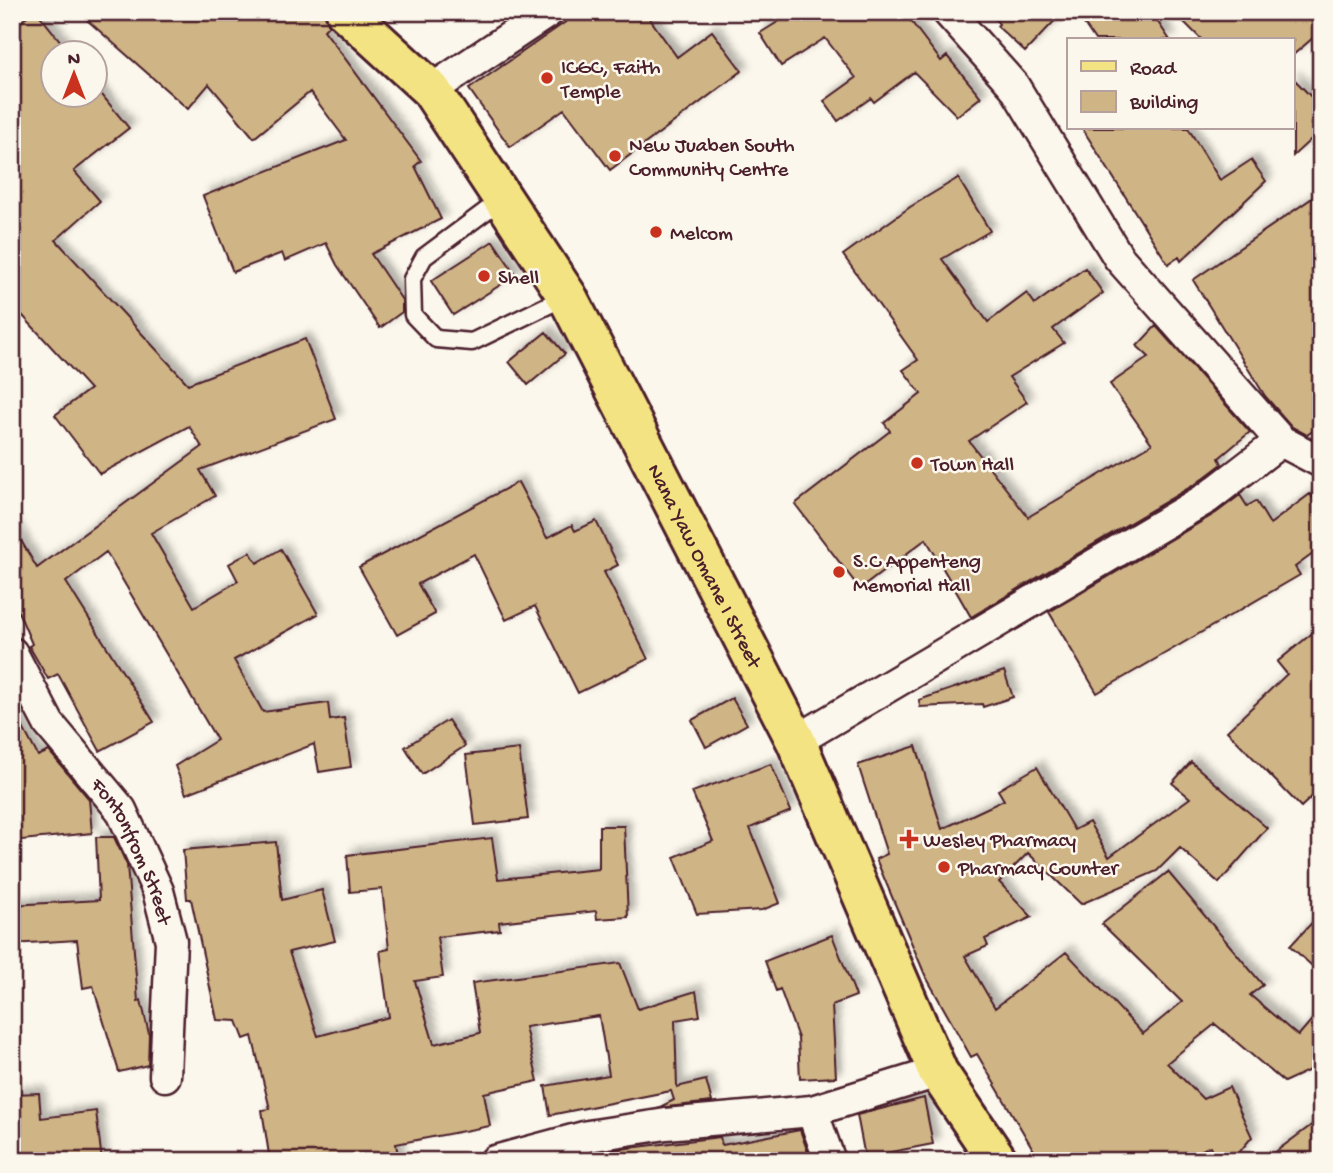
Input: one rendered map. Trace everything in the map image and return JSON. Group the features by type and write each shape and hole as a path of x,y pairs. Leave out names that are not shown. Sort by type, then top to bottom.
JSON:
{"main road":[{"name":"Nana Yaw Omane I Street","path":"346,12 431,90 567,296 796,741 938,1072 998,1161"}],"street":[{"path":"431,90 548,12"},
{"path":"948,12 1014,86 1119,258 1282,441 1321,462"},
{"path":"796,741 1207,498 1282,441"},
{"name":"Fontonfrom Street","path":"12,653 48,724 121,810 158,891 171,941 165,1076"},
{"path":"495,1161 588,1136 666,1124 812,1111 938,1072"},
{"path":"812,1111 830,1161"}],"lane":[{"path":"502,199 424,257 412,279 413,315 436,339 472,342 567,296"}],"building":[{"path":"31,12 37,12 58,38 38,38 38,108 108,108 108,102 129,128 74,171 100,201 56,240 188,384 305,339 336,419 200,470 215,496 151,533 194,607 238,581 229,564 250,552 257,563 281,549 318,614 234,660 263,712 328,703 330,720 344,718 351,767 319,772 314,744 186,794 175,766 217,740 106,552 66,582 154,722 100,751 58,674 48,679 29,646 32,644 12,597 12,525 37,568 202,447 189,426 100,474 55,415 90,389 12,304 12,31"},
{"path":"78,12 325,12 329,25 324,30 421,161 415,166 441,219 371,254 402,300 402,312 380,328 337,265 326,243 285,261 282,253 233,272 203,196 346,140 310,92 254,138 209,84 188,109"},
{"path":"580,12 645,12 677,57 712,31 742,71 610,170 564,109 510,147 469,89"},
{"path":"794,12 904,12 941,61 947,56 981,97 957,116 914,72 874,102 871,98 838,121 824,101 856,78 825,38 781,66 760,33"},
{"path":"990,12 1063,12 1025,52 997,26 999,24"},
{"path":"1076,12 1151,12 1169,38 1094,38"},
{"path":"1174,12 1321,12 1321,31 1294,54 1294,38 1200,38"},
{"path":"1294,79 1321,107 1321,130 1293,156"},
{"path":"1083,130 1189,130 1220,180 1251,160 1266,181 1181,261 1179,257 1168,264"},
{"path":"958,178 990,231 942,259 988,322 1027,293 1035,304 1085,268 1103,293 1053,329 1064,343 1009,377 1027,402 969,441 1028,517 1152,444 1110,384 1149,357 1137,346 1156,326 1250,432 1219,458 1222,464 1197,483 971,617 926,539 860,589 795,504 890,431 884,423 921,394 903,370 918,360 843,255 910,207"},
{"path":"1321,192 1321,425 1307,435 1292,427 1265,396 1193,280"},
{"path":"493,241 516,275 453,315 431,281"},
{"path":"546,332 565,354 528,385 509,362"},
{"path":"518,482 547,538 572,525 575,531 596,521 618,565 604,572 648,659 578,693 535,606 506,620 474,554 418,584 435,614 397,635 359,567"},
{"path":"1310,494 1321,508 1321,548 1295,567 1300,575 1097,693 1049,612 1216,513 1240,495 1247,506 1256,501 1270,524"},
{"path":"1321,626 1321,788 1301,807 1227,731 1287,674 1277,662"},
{"path":"1004,671 1013,697 983,707 982,704 920,707 919,700"},
{"path":"732,698 747,724 706,747 692,720"},
{"path":"12,707 38,756 49,751 89,799 92,833 12,841"},
{"path":"448,720 465,746 422,774 405,747"},
{"path":"916,746 942,829 1004,800 998,790 1037,767 1074,830 1089,822 1109,857 1190,798 1172,783 1191,762 1267,828 1219,883 1180,848 1157,871 1081,904 1028,853 999,882 1032,917 985,939 988,946 965,956 995,1008 1066,952 1143,1034 1182,1002 1102,924 1168,872 1263,985 1250,995 1298,1036 1321,1009 1321,1056 1308,1071 1284,1082 1215,1024 1167,1063 1203,1099 1229,1087 1252,1137 1232,1161 1217,1161 1210,1146 1180,1161 1040,1161 977,1054 971,1057 925,975 876,859 887,854 858,765"},
{"path":"519,749 528,819 475,825 466,755"},
{"path":"771,764 791,811 750,828 780,903 762,910 697,914 674,857 713,841 692,792"},
{"path":"599,826 624,826 628,917 597,919 596,911 499,922 500,930 437,937 443,977 415,981 434,1044 480,1033 472,983 620,963 638,1009 696,991 700,1016 675,1020 677,1087 706,1080 712,1102 658,1108 674,1100 671,1091 550,1115 545,1086 609,1075 599,1016 525,1027 538,1081 484,1093 490,1126 396,1144 399,1161 270,1161 262,1110 270,1109 252,1036 244,1039 237,1021 217,1020 191,899 187,899 183,850 276,842 282,900 322,890 335,941 289,952 318,1036 389,1017 380,951 389,949 382,889 350,892 347,855 492,838 498,879 599,869"},
{"path":"96,837 114,837 127,865 138,1001 141,1000 149,1034 148,1065 119,1072 93,986 83,988 77,940 12,944 12,905 99,900"},
{"path":"1321,913 1321,974 1290,946"},
{"path":"832,935 856,996 832,1005 836,1077 800,1079 798,1038 780,989 776,991 765,961"},
{"path":"39,1093 41,1118 96,1111 102,1161 12,1161 12,1094"},
{"path":"924,1098 933,1144 865,1157 857,1115"},
{"path":"1321,1118 1321,1161 1263,1161"},
{"path":"800,1130 811,1161 615,1161 612,1150 720,1137 722,1145"}],"place":[{"name":"ICGC, Faith Temple","path":"547,78"},
{"name":"New Juaben South Community Centre","path":"615,156"},
{"name":"Melcom","path":"656,232"},
{"name":"Shell","path":"484,276"},
{"name":"Town Hall","path":"917,463"},
{"name":"S.C Appenteng Memorial Hall","path":"839,572"},
{"name":"Wesley Pharmacy","path":"909,839"},
{"name":"Pharmacy Counter","path":"944,867"}]}
